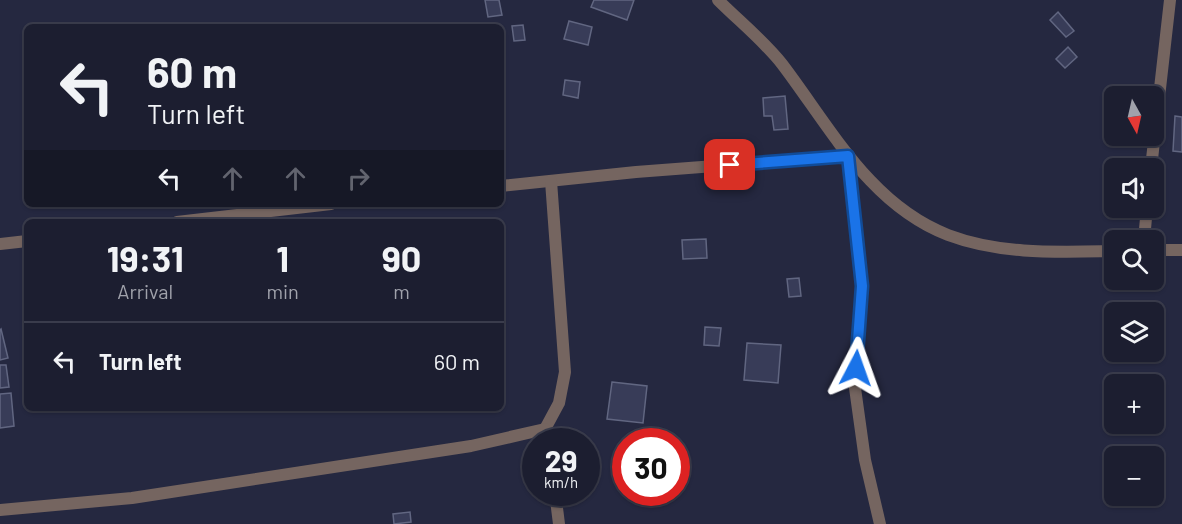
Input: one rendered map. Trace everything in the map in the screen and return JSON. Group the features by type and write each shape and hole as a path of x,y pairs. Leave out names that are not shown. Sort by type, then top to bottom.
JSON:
{"street":[{"path":"718,0 781,62 848,156 885,195 910,215 947,234 981,244 1034,252 1104,251"},
{"path":"1152,158 1170,0"},
{"path":"504,186 636,172 848,156"},
{"path":"848,156 862,286 855,388 865,460 880,524"},
{"path":"549,428 559,403 565,372 551,181"},
{"path":"202,219 304,207"},
{"path":"0,244 24,241"},
{"path":"1164,250 1182,250"},
{"path":"0,510 155,494 522,439"},
{"path":"557,506 560,524"}],"building":[{"path":"485,0 499,0 502,15 488,17"},
{"path":"594,0 634,0 627,20 591,7"},
{"path":"1058,12 1074,31 1066,37 1050,20"},
{"path":"569,21 592,27 588,45 564,39"},
{"path":"523,25 525,40 514,41 512,26"},
{"path":"1068,47 1077,57 1065,68 1056,59"},
{"path":"565,80 580,82 578,98 563,95"},
{"path":"785,96 788,129 774,130 772,116 764,116 763,98"},
{"path":"1175,116 1182,117 1182,152 1173,151"},
{"path":"706,239 707,258 683,259 682,240"},
{"path":"799,278 801,296 789,297 787,279"},
{"path":"705,327 721,328 719,346 704,345"},
{"path":"0,330 8,358 0,360"},
{"path":"747,343 781,345 778,383 744,380"},
{"path":"0,365 6,365 9,387 0,388"},
{"path":"612,382 647,386 643,423 607,419"},
{"path":"11,393 14,426 0,428 0,394"},
{"path":"410,512 411,522 394,524 393,514"}],"route":[{"path":"730,165 848,156 862,286 856,368"}]}
